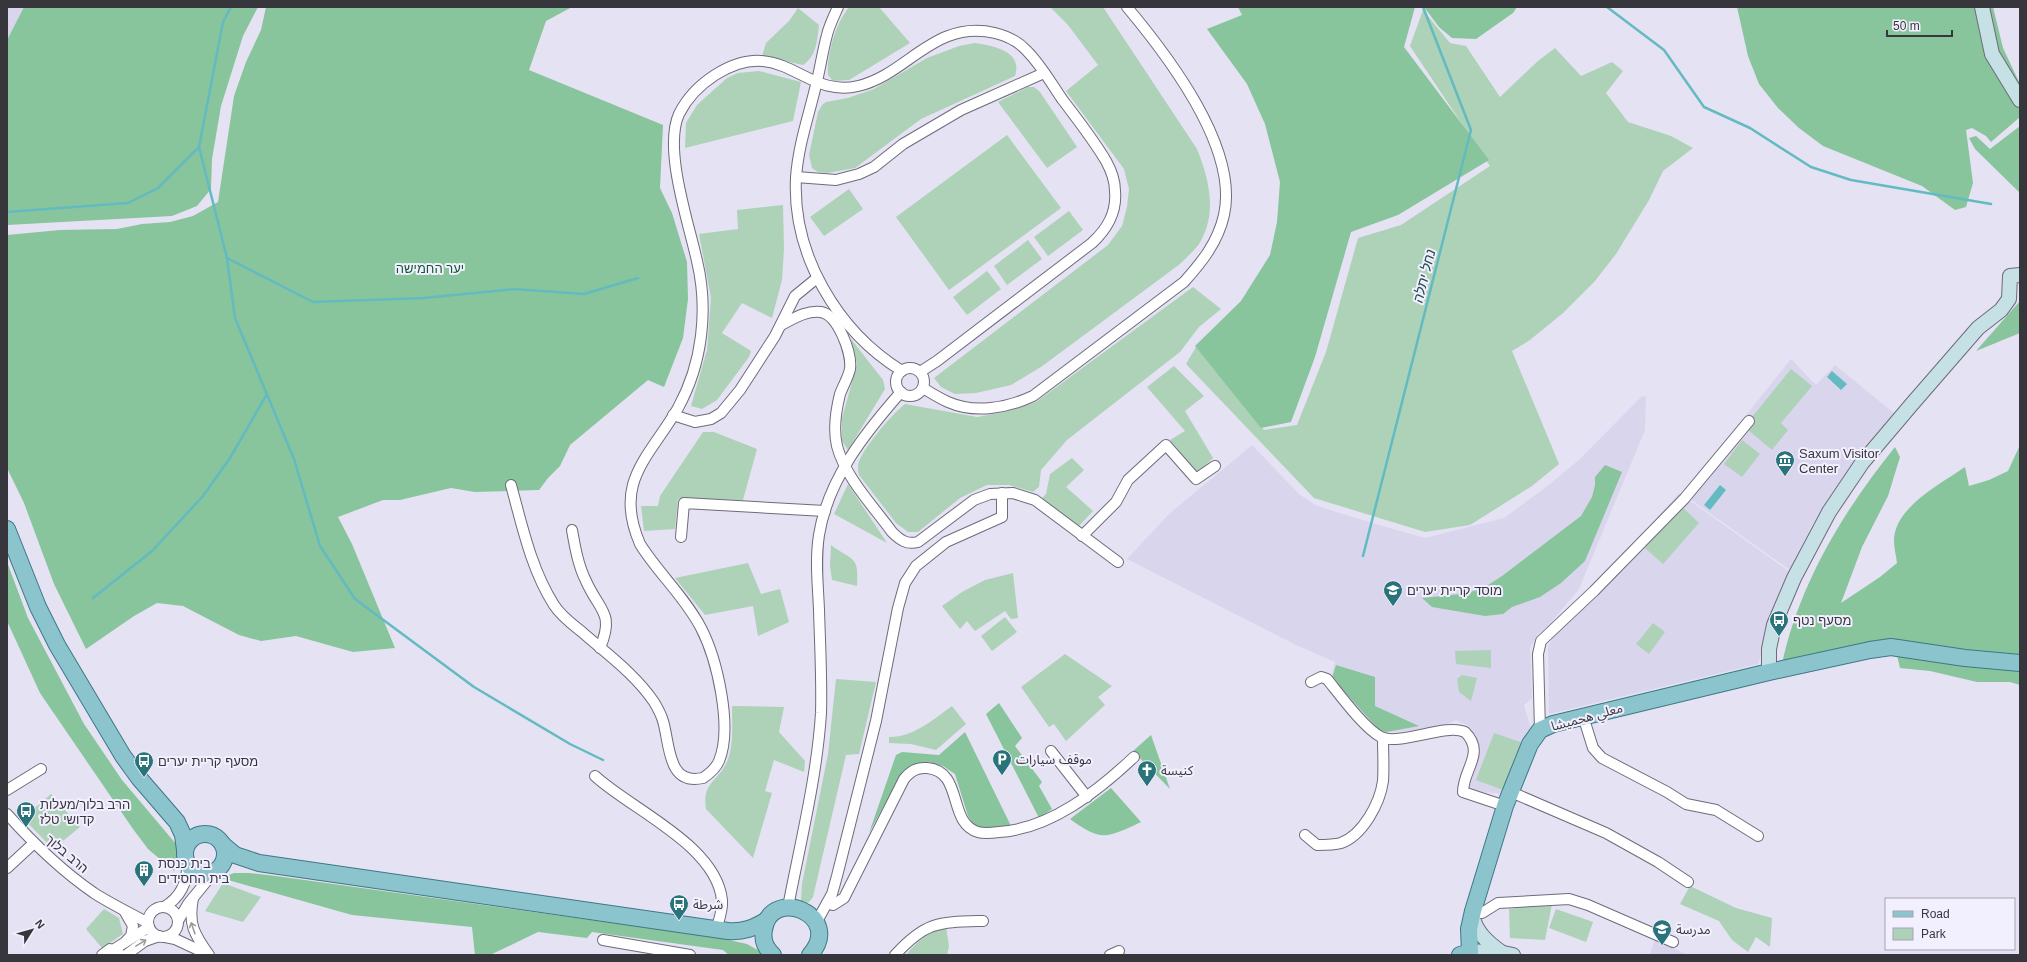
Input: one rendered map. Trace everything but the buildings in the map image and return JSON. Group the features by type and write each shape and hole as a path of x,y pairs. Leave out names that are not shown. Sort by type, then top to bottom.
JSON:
{"main road":[{"path":"1982,7 1992,54 2020,100"},
{"path":"1769,672 1769,649 1774,625 1794,578 1829,512 1862,463 1912,404 1978,328 2001,310 2009,299 2010,276 2020,275"},
{"path":"7,529 38,607 57,646 123,756 181,829 186,857 190,869 202,874 243,864 269,864"},
{"name":"معلي هحميشا","path":"1465,953 1472,914 1508,799 1529,748 1540,730 1553,724 1583,716 1769,672 1891,647 1964,658 2020,663"},
{"path":"170,814 194,831 218,839 223,845 241,858 269,864 722,930 746,931 767,920 780,909 788,907 805,910 816,923 818,940 813,953"},
{"path":"186,857 190,840 206,834"},
{"path":"216,871 225,858 223,845"},
{"path":"1472,914 1474,923 1482,936 1507,954"},
{"path":"767,920 763,936 771,953"},
{"path":"722,930 751,938 771,953"},
{"path":"1465,953 1507,954"}],"street":[{"path":"838,7 827,34 801,144 796,177 796,207 800,234 808,259 817,278 834,305 870,346 889,363 902,371"},
{"path":"923,388 948,402 976,408 1005,406 1033,396 1184,282 1200,265 1220,232 1226,198 1226,181 1217,148 1202,115 1179,78 1154,41 1127,7"},
{"path":"511,485 528,547 554,605 565,617 633,676 654,702 663,718 673,764 679,774 688,780 703,778 710,773 718,762 722,751 724,734 721,696 710,653 706,640 692,614 650,560 640,544 630,513 633,482 638,469 674,415 689,385 696,366 700,346 703,305 698,264 679,190 674,127 681,111 700,86 736,63 752,60 770,62 792,69 830,86 842,88 866,84 877,79 934,42 947,37 972,31 996,33 1017,42 1027,50 1044,73 1100,152 1111,172 1115,186 1116,201 1111,219 1100,236 1092,243 937,361 920,372"},
{"path":"796,177 836,180 860,174 874,167 903,144 961,110 1044,73"},
{"path":"674,415 695,422 711,419 721,413 740,390 781,325 795,296 817,278"},
{"path":"781,325 800,315 810,312 822,312 830,318 841,331 847,346 850,368 840,394 835,428 837,446 844,467 892,532 902,541 909,543 921,540 974,500 990,494 1002,493 1020,495 1035,500 1118,562"},
{"path":"910,368 920,372 924,380 923,388 919,393 912,396 906,395 901,392 896,382 898,376 902,371 910,368"},
{"path":"788,907 816,755 820,714 817,557 819,534 825,511 844,467 872,425 901,392"},
{"path":"1540,730 1538,654 1541,641 1594,591 1684,499 1749,421"},
{"path":"1082,536 1116,502 1128,480 1166,445 1196,479 1215,466"},
{"path":"816,923 827,904 837,876 874,729 901,596 905,583 916,566 946,542 1002,517 1002,493"},
{"path":"681,537 684,503 825,511"},
{"path":"572,530 581,570 586,582 605,614 607,629 600,648"},
{"path":"1311,682 1322,677 1327,680 1373,731 1383,738 1414,736 1452,729 1465,732 1473,744 1474,753 1463,792 1508,799 1606,833 1658,862 1688,882"},
{"path":"1583,716 1593,748 1602,758 1667,792 1686,804 1716,810 1758,836"},
{"path":"1305,835 1317,845 1332,845 1342,843 1362,826 1372,812 1380,796 1383,781 1383,738"},
{"path":"1050,751 1087,797"},
{"path":"827,904 833,904 844,898 904,779 914,770 922,768 937,770 947,778 966,825 977,832 1009,832 1030,828 1087,797 1109,780 1134,757"},
{"path":"7,790 41,769"},
{"path":"595,776 685,842 709,868 719,886 722,900 722,930"},
{"name":"הרב בלוך","path":"7,814 34,843 87,888 149,925"},
{"path":"7,868 34,843"},
{"path":"186,857 186,880 180,893 171,904 151,914 149,925 152,932 186,944 209,955"},
{"path":"126,955 145,940 168,936 177,925 193,898 216,871"},
{"path":"193,898 190,912 191,924 197,938 209,955"},
{"path":"1472,914 1482,913 1498,904 1569,899 1588,905 1673,942"},
{"path":"102,955 107,950 117,952 131,936 133,926 120,909"},
{"name":"הרב בלוך","path":"120,909 140,912 159,909"},
{"path":"159,909 174,912 177,925 186,944"},
{"path":"895,955 905,944 932,925 946,922 983,922"},
{"path":"124,944 149,925"},
{"path":"603,940 690,955"}],"shaded area":[{"path":"7,7 24,7 7,40"},
{"path":"1791,359 1816,385 1835,365 1895,414 1858,454 1812,525 1790,570 1683,494"},
{"name":"מוסד קריית יערים","path":"1642,396 1646,397 1645,430 1579,589 1549,625 1538,634 1530,648 1532,698 1524,705 1531,729 1506,794 1470,791 1468,787 1480,750 1469,726 1456,720 1440,728 1380,733 1331,678 1335,662 1296,645 1127,559 1169,514 1252,445 1300,495 1317,506 1379,525 1425,538 1504,518 1545,488 1580,459"},
{"path":"1679,493 1790,572 1758,664 1549,714 1548,648 1556,630"},
{"name":"مدرسة","path":"1655,938 1687,955 1650,955"}],"green space":[{"path":"24,7 258,7 243,36 221,106 212,159 211,189 197,206 172,216 7,225 7,40"},
{"name":"יער החמישה","path":"266,7 572,7 546,21 529,70 663,125 660,188 672,213 687,262 688,299 683,338 664,387 648,380 570,445 560,466 539,490 475,492 451,488 400,500 383,500 338,517 352,544 395,648 353,652 296,636 261,641 239,635 183,606 157,603 134,616 86,649 54,584 24,503 7,468 7,235 60,230 117,229 142,224 170,222 193,216 218,202 234,96 246,62 261,30"},
{"path":"849,7 879,7 910,43 849,80 833,81 828,75 830,49 836,30"},
{"path":"1050,7 1103,7 1197,149 1205,172 1210,196 1208,221 1205,233 1199,244 1180,264 1041,367 1011,385 976,393 955,394 941,387 934,378 1108,245 1122,226 1127,207 1129,189 1124,169 1066,91 1098,65 1068,25"},
{"path":"1238,7 1415,7 1404,47 1489,160 1398,215 1351,232 1315,357 1291,422 1261,428 1195,346 1241,301 1270,255 1277,222 1280,182 1265,124 1247,84 1207,29 1242,15"},
{"path":"1424,7 1517,7 1513,13 1476,39 1452,38 1439,27"},
{"path":"1737,7 1993,7 2003,48 2020,84 2020,117 1991,142 1986,136 1972,128 1966,130 1973,183 1966,207 1955,210 1922,186 1823,146 1799,128 1778,108 1759,84 1748,56"},
{"path":"798,8 819,25 816,47 808,61 803,65 762,56 766,43 789,21"},
{"path":"1423,10 1450,43 1466,46 1500,97 1538,61 1555,48 1581,76 1612,62 1623,71 1606,93 1628,122 1671,136 1693,148 1663,171 1649,200 1616,254 1595,281 1563,313 1530,340 1512,351 1559,464 1532,486 1470,525 1425,532 1314,498 1186,364 1196,347 1264,430 1297,425 1326,352 1358,238 1401,225 1490,166 1410,46"},
{"path":"975,43 998,48 1011,55 1015,61 1015,76 921,119 855,168 827,173 818,172 812,168 809,155 818,112 822,105 826,102 848,98 874,89 927,58 959,46"},
{"path":"759,71 801,82 793,121 685,148 686,123 697,105 727,78 738,73"},
{"path":"1028,87 1034,87 1040,92 1077,147 1047,168 998,102"},
{"path":"2020,126 2020,193 1975,149 1969,138 1976,136 1990,149"},
{"path":"1007,135 1061,208 949,290 896,217"},
{"path":"849,189 863,209 824,236 810,217"},
{"path":"783,205 784,249 782,280 772,318 742,303 722,333 751,351 749,357 717,400 702,409 691,406 707,350 711,298 699,234 738,229 737,210"},
{"path":"1069,211 1083,230 1048,256 1034,237"},
{"path":"1028,240 1042,259 1007,285 994,266"},
{"path":"987,271 1001,289 967,315 953,297"},
{"path":"1193,287 1221,309 1199,327 1180,352 1067,440 1041,470 1039,487 1033,492 1009,485 987,485 960,498 918,532 908,532 896,523 859,475 858,465 860,458 885,424 905,404 977,417 1005,412 1036,402"},
{"path":"2020,301 2020,333 1976,351"},
{"path":"851,339 883,380 885,389 848,450 842,441 842,418 857,364"},
{"path":"1174,366 1204,396 1185,411 1213,458 1198,473 1170,440 1185,431 1147,387"},
{"path":"1791,369 1812,386 1781,423 1788,430 1772,450 1748,430 1756,420 1752,417"},
{"path":"703,432 714,432 757,449 743,500 678,499 675,529 644,531 641,506 658,506 660,496"},
{"path":"1742,440 1760,454 1742,477 1724,464"},
{"path":"2020,445 2020,685 2010,682 1977,682 1930,671 1900,668 1895,647 1782,664 1800,605 1826,549 1858,496 1895,447 1900,457 1888,496 1862,547 1841,603 1880,577 1897,563 1894,541 1896,529 1902,517 1920,498 1965,467 1969,486 1989,480 2008,471"},
{"path":"1072,458 1084,470 1066,487 1093,511 1078,527 1042,498 1046,494 1050,474"},
{"path":"1605,465 1622,472 1585,561 1561,583 1540,597 1512,607 1503,614 1485,616 1432,607 1422,598 1461,594 1482,589 1502,576 1581,516 1592,497 1595,477"},
{"path":"848,484 887,543 834,514"},
{"path":"1682,507 1699,523 1663,564 1645,548"},
{"path":"831,545 855,563 857,568 857,586 832,580 830,566"},
{"path":"7,562 28,618 84,724 122,780 176,844 179,857 174,871 148,849 40,693 7,621"},
{"path":"748,563 761,594 780,589 789,622 758,636 753,606 705,615 675,578"},
{"path":"1013,573 1018,618 1011,619 1005,611 975,631 967,621 960,629 942,606 962,592 985,580"},
{"path":"1005,617 1017,632 992,651 981,636"},
{"path":"1653,623 1665,632 1649,654 1636,644"},
{"path":"1491,650 1491,668 1456,664 1455,651"},
{"path":"1065,654 1112,686 1098,697 1105,705 1066,741 1054,724 1049,727 1021,687"},
{"path":"1336,665 1375,677 1375,706 1419,726 1386,732 1380,731 1332,678"},
{"path":"1462,675 1477,678 1471,701 1459,692 1457,679"},
{"path":"836,679 876,682 859,754 846,755 813,897 805,904 801,901 802,884 828,754"},
{"path":"999,703 1022,738 1015,746 1042,782 1039,786 1052,809 1039,818 986,714"},
{"path":"732,706 784,707 779,732 805,761 804,772 774,760 765,791 772,793 753,858 706,809 705,800 708,788 723,769 731,749"},
{"path":"952,706 966,724 936,750 911,744 889,743 889,737 914,731 930,722"},
{"path":"965,732 1012,828 981,828 974,825 968,816 955,774 943,766 929,762 910,766 902,773 869,833 896,755 902,752 939,755"},
{"path":"1494,733 1523,743 1506,791 1476,780"},
{"path":"1151,735 1170,789 1133,751"},
{"path":"1111,788 1141,822 1120,832 1104,835 1089,831 1070,819"},
{"path":"51,794 80,827 53,849 23,818"},
{"path":"234,873 276,876 720,938 747,944 766,955 729,955 723,950 592,932 587,938 538,932 490,955 475,955 472,927 352,915 221,878"},
{"path":"223,883 261,897 243,922 205,911"},
{"path":"1690,886 1736,908 1772,918 1770,947 1756,937 1748,952 1732,940 1719,921 1680,904"},
{"path":"1552,904 1545,940 1510,938 1509,909"},
{"path":"104,909 119,918 123,934 102,948 86,929"},
{"path":"1556,909 1593,922 1586,942 1549,928"},
{"path":"946,927 949,946 947,955 906,955 914,945 924,938"}],"water":[{"path":"1832,371 1847,384 1841,390 1827,377"},
{"path":"1720,485 1726,490 1710,510 1704,505"}],"waterway":[{"path":"231,7 223,22 199,147 227,258 235,318 294,459 320,546 355,599 474,687 570,744 603,760"},
{"name":"נחל יתלה","path":"1363,556 1471,130 1423,7"},
{"path":"1607,7 1664,50 1704,107 1750,128 1811,167 1851,180 1991,204"},
{"path":"7,212 128,203 158,188 199,147"},
{"path":"227,258 313,302 424,298 514,289 584,294 638,278"},
{"path":"93,598 152,551 203,496 230,458 267,394"}],"place":[{"name":"Saxum Visitor Center","path":"1785,477"},
{"name":"מוסד קריית יערים","path":"1393,607"},
{"name":"מסעף נטף","path":"1779,637"},
{"name":"موقف سيارات","path":"1002,776"},
{"name":"מסעף קריית יערים","path":"144,778"},
{"name":"كنيسة","path":"1147,787"},
{"name":"הרב בלוך/מעלות קדושי טלז","path":"26,828"},
{"name":"בית כנסת בית החסידים","path":"144,887"},
{"name":"شرطة","path":"679,921"},
{"name":"مدرسة","path":"1662,946"}]}
